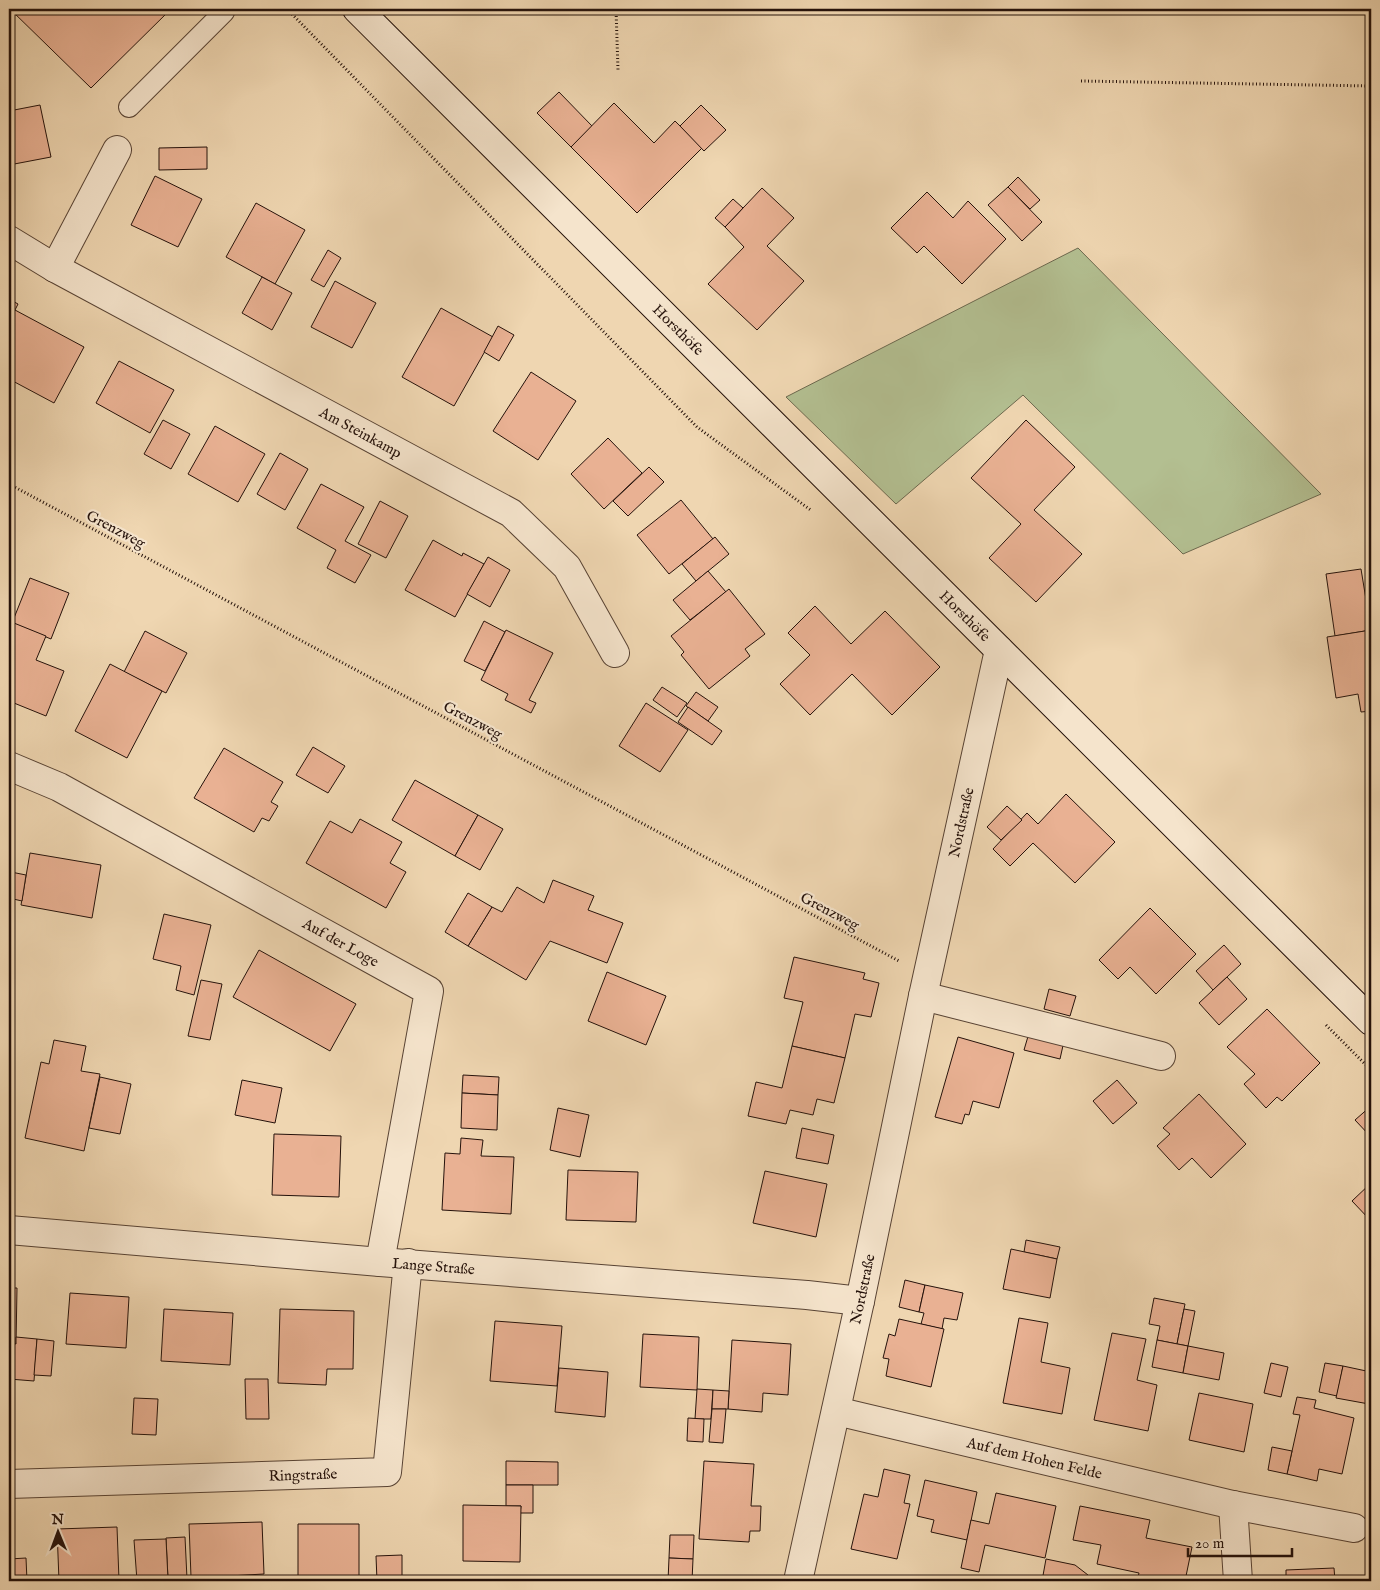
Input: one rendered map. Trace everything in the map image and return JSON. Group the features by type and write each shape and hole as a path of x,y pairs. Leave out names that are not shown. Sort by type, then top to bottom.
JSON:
{"street":[{"name":"Horsthöfe","path":"357,9 1371,1021"},
{"path":"55,268 117,150"},
{"name":"Am Steinkamp","path":"9,240 55,268 511,513 567,568 615,653"},
{"name":"Nordstraße","path":"798,1581 860,1301 925,986 999,650"},
{"name":"Auf der Loge","path":"9,766 59,787 429,991 380,1262"},
{"path":"925,986 1162,1056"},
{"name":"Lange Straße","path":"9,1230 380,1262 807,1295 860,1301"},
{"name":"Ringstraße","path":"9,1484 387,1472 408,1263"},
{"name":"Auf dem Hohen Felde","path":"836,1411 1233,1505 1354,1528"},
{"path":"1233,1505 1238,1581"}],"lane":[{"path":"129,107 224,12 221,9"}],"path":[{"path":"287,9 697,427 817,515"},
{"path":"616,9 618,70"},
{"path":"1081,81 1371,86"},
{"name":"Grenzweg","path":"9,484 925,986"},
{"path":"1322,1021 1371,1070"}],"green space":[{"path":"1078,248 1321,494 1183,554 1023,395 896,504 786,397"}],"building":[{"path":"10,9 171,9 91,88"},
{"path":"559,92 592,126 571,147 537,113"},
{"path":"614,103 654,143 675,121 702,148 637,213 571,147"},
{"path":"40,105 51,157 9,165 9,111"},
{"path":"701,105 726,130 704,151 680,126"},
{"path":"207,147 207,169 159,170 159,148"},
{"path":"155,176 202,199 178,247 131,225"},
{"path":"1018,177 1040,200 1030,209 1008,187"},
{"path":"1008,187 1042,222 1022,241 988,205"},
{"path":"762,188 794,218 767,246 804,281 757,330 708,284 744,247 725,227"},
{"path":"927,192 953,218 968,201 1006,239 962,284 924,246 917,253 891,228"},
{"path":"733,199 743,208 725,227 715,218"},
{"path":"256,203 305,230 275,284 226,257"},
{"path":"328,250 341,258 324,287 311,280"},
{"path":"262,277 292,293 272,330 242,313"},
{"path":"335,281 376,303 352,348 311,327"},
{"path":"9,299 18,304 9,322"},
{"path":"441,308 493,337 454,406 402,377"},
{"path":"15,310 84,347 54,403 9,379 9,322"},
{"path":"498,326 514,335 499,361 484,352"},
{"path":"119,361 174,390 150,433 96,403"},
{"path":"531,372 576,401 538,460 493,431"},
{"path":"163,420 190,434 171,469 144,454"},
{"path":"1026,420 1075,467 1034,510 1082,554 1036,602 989,558 1021,524 971,478"},
{"path":"215,426 265,454 238,502 188,474"},
{"path":"608,438 642,473 604,509 571,474"},
{"path":"280,453 308,469 285,510 257,494"},
{"path":"649,467 664,482 628,516 613,501"},
{"path":"321,484 364,507 345,541 371,555 355,583 327,568 336,550 297,528"},
{"path":"681,500 713,539 669,574 637,535"},
{"path":"380,501 408,516 386,558 358,544"},
{"path":"715,537 729,554 696,581 682,564"},
{"path":"433,540 462,556 463,553 484,564 455,617 405,590"},
{"path":"488,557 510,570 490,607 467,594"},
{"path":"1361,569 1371,630 1335,636 1326,574"},
{"path":"708,571 726,592 690,620 673,600"},
{"path":"30,578 69,593 51,639 12,623"},
{"path":"729,589 765,634 745,649 750,656 709,689 681,655 684,652 671,636"},
{"path":"815,606 851,644 885,611 940,667 892,715 852,674 810,715 780,684 810,655 788,633"},
{"path":"9,621 46,636 36,660 64,671 46,716 9,701"},
{"path":"484,621 505,632 485,671 464,661"},
{"path":"506,630 553,653 529,700 536,703 531,713 505,700 508,694 481,680"},
{"path":"1371,630 1371,711 1361,712 1358,694 1336,698 1327,637"},
{"path":"145,631 187,653 166,693 124,672"},
{"path":"110,664 162,691 127,758 75,731"},
{"path":"662,687 687,703 677,717 653,700"},
{"path":"696,692 718,707 708,721 686,706"},
{"path":"646,703 688,730 660,772 619,746"},
{"path":"688,707 722,731 712,745 678,722"},
{"path":"313,747 345,766 328,793 296,775"},
{"path":"224,748 283,782 271,802 278,806 269,821 262,818 254,832 194,798"},
{"path":"415,780 478,815 455,856 392,820"},
{"path":"1066,794 1115,842 1075,883 1033,843 1010,866 993,849 1027,813 1038,824"},
{"path":"1007,806 1022,820 1001,840 987,827"},
{"path":"478,815 503,829 480,870 455,856"},
{"path":"360,819 402,842 390,863 406,872 386,908 306,863 330,821 352,833"},
{"path":"30,853 101,865 92,918 21,905"},
{"path":"11,872 26,875 22,901 9,898"},
{"path":"553,880 594,896 588,910 623,923 607,963 550,941 526,980 468,946 492,907 502,912 517,887 544,903"},
{"path":"468,893 492,907 468,946 445,932"},
{"path":"1150,908 1196,954 1156,994 1130,967 1118,979 1099,960"},
{"path":"164,914 211,925 194,995 176,990 181,966 153,959"},
{"path":"1224,945 1241,964 1213,990 1196,971"},
{"path":"259,950 356,1004 330,1051 233,997"},
{"path":"794,957 865,973 863,979 879,983 871,1017 855,1014 845,1058 792,1046 803,1002 784,998"},
{"path":"607,972 666,996 646,1045 588,1021"},
{"path":"1227,977 1247,999 1219,1025 1199,1003"},
{"path":"201,980 222,984 210,1040 188,1036"},
{"path":"1049,989 1076,996 1070,1016 1044,1009"},
{"path":"1267,1009 1320,1063 1282,1101 1277,1097 1266,1108 1244,1084 1255,1074 1227,1047"},
{"path":"1029,1033 1064,1041 1060,1059 1024,1050"},
{"path":"958,1037 1014,1053 999,1108 973,1101 969,1115 965,1114 962,1124 935,1117"},
{"path":"54,1040 86,1046 81,1071 100,1074 84,1151 25,1138 41,1062 49,1064"},
{"path":"792,1046 845,1058 834,1103 817,1099 813,1115 790,1110 786,1124 748,1116 756,1082 782,1088"},
{"path":"463,1075 499,1077 498,1095 462,1093"},
{"path":"100,1077 131,1084 120,1134 89,1128"},
{"path":"242,1080 282,1088 275,1123 235,1115"},
{"path":"1117,1080 1137,1103 1113,1124 1093,1101"},
{"path":"462,1093 498,1095 497,1130 461,1128"},
{"path":"1199,1094 1246,1144 1211,1178 1192,1158 1179,1170 1157,1146 1170,1134 1163,1128"},
{"path":"1371,1106 1371,1137 1355,1120"},
{"path":"558,1108 589,1115 580,1157 550,1150"},
{"path":"802,1128 834,1135 828,1164 796,1158"},
{"path":"274,1134 341,1136 339,1197 272,1195"},
{"path":"461,1138 483,1140 481,1156 514,1157 511,1214 442,1210 445,1153 460,1154"},
{"path":"568,1170 638,1172 636,1222 566,1220"},
{"path":"765,1171 827,1184 816,1237 753,1223"},
{"path":"1371,1183 1371,1221 1352,1201"},
{"path":"1026,1240 1060,1247 1057,1259 1024,1252"},
{"path":"1011,1249 1057,1259 1050,1298 1003,1289"},
{"path":"905,1280 925,1285 919,1312 899,1307"},
{"path":"925,1285 963,1293 957,1320 944,1318 942,1329 921,1324 924,1313 919,1312"},
{"path":"9,1288 17,1288 16,1344 9,1343"},
{"path":"70,1293 129,1297 126,1348 66,1344"},
{"path":"1154,1298 1185,1304 1177,1344 1157,1340 1160,1326 1149,1324"},
{"path":"164,1309 233,1313 230,1365 161,1361"},
{"path":"280,1309 354,1311 353,1369 327,1369 326,1385 278,1383"},
{"path":"1184,1309 1195,1311 1188,1346 1177,1344"},
{"path":"1019,1318 1048,1323 1041,1362 1070,1368 1062,1414 1003,1403"},
{"path":"899,1319 944,1329 931,1387 886,1376 889,1359 883,1358 889,1334 895,1336"},
{"path":"495,1321 562,1326 557,1386 490,1381"},
{"path":"1112,1333 1146,1339 1137,1380 1157,1385 1148,1431 1094,1420"},
{"path":"643,1334 699,1337 697,1390 640,1387"},
{"path":"16,1337 37,1339 34,1381 9,1379 9,1343 16,1344"},
{"path":"37,1339 54,1341 51,1376 34,1375"},
{"path":"732,1340 791,1344 788,1395 763,1393 762,1412 728,1409"},
{"path":"1157,1340 1188,1346 1183,1373 1152,1367"},
{"path":"1188,1346 1224,1353 1219,1380 1183,1373"},
{"path":"1271,1363 1288,1367 1281,1397 1264,1393"},
{"path":"1325,1363 1343,1366 1337,1396 1319,1392"},
{"path":"1343,1366 1371,1372 1369,1404 1336,1398"},
{"path":"559,1368 608,1372 605,1417 555,1412"},
{"path":"245,1379 268,1379 269,1419 246,1419"},
{"path":"697,1389 713,1390 711,1419 695,1419"},
{"path":"713,1390 729,1391 728,1409 712,1409"},
{"path":"1199,1393 1253,1404 1244,1452 1189,1440"},
{"path":"1297,1397 1316,1400 1314,1408 1354,1418 1342,1474 1319,1469 1317,1481 1287,1474 1300,1415 1293,1414"},
{"path":"134,1398 158,1399 156,1435 132,1434"},
{"path":"712,1409 726,1409 723,1443 709,1442"},
{"path":"688,1418 704,1419 703,1442 687,1441"},
{"path":"1272,1447 1292,1451 1287,1474 1268,1470"},
{"path":"506,1461 558,1462 558,1485 506,1485"},
{"path":"704,1461 754,1464 751,1506 761,1506 760,1531 750,1531 749,1542 699,1539"},
{"path":"884,1469 910,1475 904,1503 910,1504 897,1559 851,1549 864,1494 878,1497"},
{"path":"925,1480 977,1492 967,1540 931,1532 934,1520 917,1516"},
{"path":"506,1485 533,1485 533,1513 520,1513 521,1506 506,1506"},
{"path":"996,1493 1056,1506 1045,1558 985,1545 979,1572 961,1568 971,1520 989,1524"},
{"path":"463,1505 521,1506 520,1562 463,1561"},
{"path":"1080,1506 1150,1520 1146,1538 1192,1547 1185,1581 1137,1581 1139,1573 1097,1564 1101,1545 1073,1540"},
{"path":"262,1522 264,1574 229,1576 230,1581 206,1581 206,1576 191,1577 189,1524"},
{"path":"298,1524 359,1524 359,1577 298,1578"},
{"path":"117,1527 119,1580 59,1581 57,1529"},
{"path":"670,1535 694,1535 693,1559 669,1558"},
{"path":"185,1537 187,1579 168,1579 166,1538"},
{"path":"166,1539 168,1579 137,1581 134,1540"},
{"path":"402,1555 402,1581 377,1581 376,1556"},
{"path":"26,1558 27,1581 9,1581 9,1559"},
{"path":"669,1558 693,1559 692,1581 668,1581"},
{"path":"1046,1559 1075,1565 1088,1575 1087,1581 1042,1581"},
{"path":"1334,1568 1335,1581 1286,1581 1286,1570"}]}
